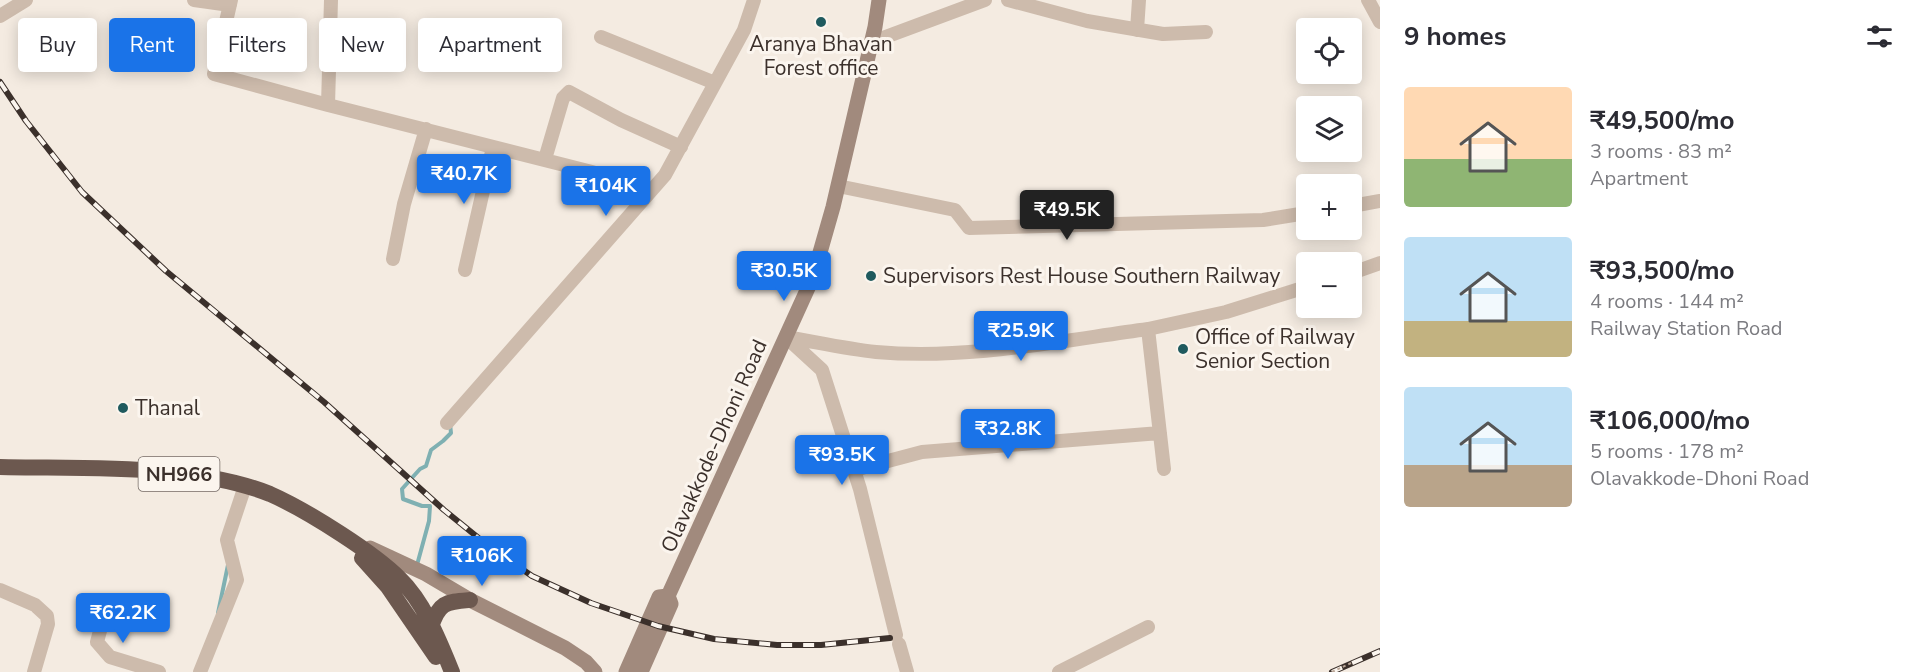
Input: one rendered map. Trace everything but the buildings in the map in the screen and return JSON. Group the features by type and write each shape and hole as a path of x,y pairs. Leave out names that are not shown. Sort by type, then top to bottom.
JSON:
{"highway":[{"name":"NH966","path":"0,467 152,471 216,479 245,486 303,509 370,554 399,578 417,600 452,672"},
{"name":"NH966","path":"344,536 388,587 446,672"},
{"path":"431,627 440,607 449,602 470,600"}],"main road":[{"name":"Olavakkode-Dhoni Road","path":"641,672 670,604 668,596 813,277 838,186 872,42 879,0"},
{"path":"344,536 426,574 470,600 565,648 586,662 595,672"},
{"name":"Olavakkode-Dhoni Road","path":"626,672 659,597 668,596"}],"street":[{"path":"0,16 26,0"},
{"path":"194,0 231,2 214,74 546,159 592,172 646,195"},
{"path":"328,105 331,0"},
{"path":"447,423 665,175 744,30 754,0"},
{"path":"872,42 985,0"},
{"path":"1008,0 1087,21 1137,30 1163,34 1206,32"},
{"path":"1137,30 1139,0"},
{"path":"1368,0 1380,22"},
{"path":"601,37 715,83"},
{"path":"546,159 563,98 569,92 621,120 681,147"},
{"path":"393,260 404,204 426,129"},
{"path":"465,270 494,147"},
{"path":"838,186 955,210 969,228 1263,220 1296,215"},
{"path":"1362,204 1380,201"},
{"path":"1362,269 1380,263"},
{"path":"786,337 876,352 986,351 1148,329 1226,312 1296,290"},
{"path":"1148,329 1164,469"},
{"path":"786,337 822,370 854,470 907,672"},
{"path":"854,470 922,452 1160,433"},
{"path":"200,672 237,579 227,540 245,486"},
{"path":"0,590 35,605 47,616 48,624 34,672"},
{"path":"107,605 97,642 110,657 159,672"},
{"path":"1059,672 1148,627"}],"path":[{"path":"1332,672 1351,663"}],"waterway":[{"path":"417,565 429,521 430,506 422,506 403,499 402,489 420,469 426,466 431,450 451,433 450,424"},
{"path":"218,613 228,565"}],"railway":[{"path":"0,82 26,121 82,192 166,271 324,402 444,510 486,544 532,576 591,603 658,626 714,639 777,645 821,645 890,638"},
{"path":"1332,672 1380,651"}],"place":[{"name":"Aranya Bhavan Forest office","path":"821,22"},
{"name":"Supervisors Rest House Southern Railway","path":"871,276"},
{"name":"Office of Railway Senior Section","path":"1183,349"},
{"name":"Thanal","path":"123,408"}]}
